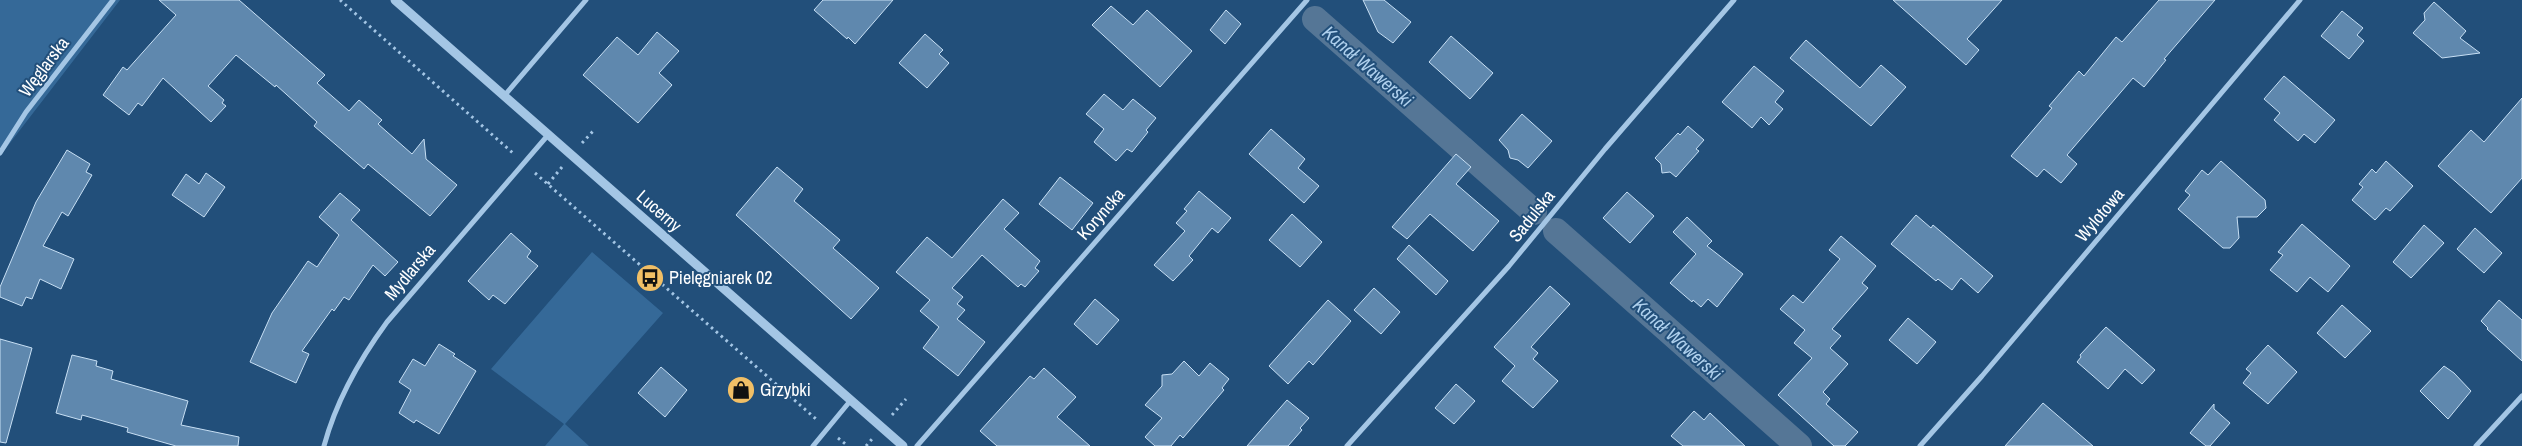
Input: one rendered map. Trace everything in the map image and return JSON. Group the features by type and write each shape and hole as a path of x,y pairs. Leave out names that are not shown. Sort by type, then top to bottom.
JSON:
{"street":[{"name":"Węglarska","path":"0,153 26,112 114,0"},
{"name":"Lucerny","path":"395,0 903,446"},
{"path":"504,96 586,0"},
{"name":"Koryncka","path":"917,446 1306,0"},
{"name":"Sadulska","path":"1347,446 1508,266 1605,149 1734,0"},
{"name":"Wylotowa","path":"1920,446 1982,376 2300,0"},
{"name":"Mydlarska","path":"324,446 346,390 378,334 403,300 548,135"},
{"path":"2476,446 2522,396"},
{"path":"813,446 852,400"}],"path":[{"path":"340,0 848,446"}],"shaded area":[{"path":"0,0 120,0 0,156"},
{"path":"1321,9 1467,141 1470,138 1538,202 1526,215 1307,26"},
{"path":"1564,222 1812,446 1788,446 1701,370 1697,373 1549,238"},
{"path":"592,252 663,313 565,424 589,446 545,446 564,424 491,369"}],"building":[{"path":"159,0 239,0 325,75 317,83 349,111 359,100 382,120 378,124 412,154 424,139 426,159 457,185 430,216 368,164 364,169 314,126 317,122 276,85 275,87 236,55 208,86 224,100 222,103 226,106 211,122 163,78 142,106 138,103 129,115 103,95 123,67 127,70 176,15"},
{"path":"823,0 893,0 855,44 814,10"},
{"path":"1363,0 1384,0 1411,22 1393,43 1378,32"},
{"path":"1893,0 2002,0 1967,39 1979,50 1966,65"},
{"path":"2159,0 2215,0 2164,59 2166,60 2144,87 2133,78 2067,155 2077,164 2061,183 2044,169 2037,177 2011,156 2052,108 2049,106 2079,71 2084,76 2116,37 2122,42"},
{"path":"2434,2 2466,31 2460,38 2480,53 2442,58 2413,33 2425,20 2424,13"},
{"path":"1111,6 1133,25 1147,10 1192,51 1160,87 1092,25"},
{"path":"1226,10 1241,24 1225,44 1210,30"},
{"path":"2342,11 2363,28 2357,35 2364,41 2349,59 2321,36"},
{"path":"657,32 679,51 659,73 672,85 638,123 583,75 617,37 638,55"},
{"path":"925,34 943,50 939,54 949,63 927,88 899,63"},
{"path":"1451,36 1493,73 1470,99 1429,62"},
{"path":"1806,40 1860,88 1881,65 1906,87 1871,126 1790,58"},
{"path":"1754,66 1784,91 1775,102 1783,109 1769,125 1761,117 1752,128 1722,102"},
{"path":"2284,76 2335,120 2315,143 2304,134 2298,141 2274,120 2280,113 2264,99"},
{"path":"1104,94 1123,110 1133,99 1156,118 1146,130 1148,132 1132,152 1127,149 1116,161 1094,142 1104,129 1086,114"},
{"path":"2522,98 2522,178 2491,213 2438,166 2471,130 2484,142"},
{"path":"1522,114 1552,141 1528,168 1518,160 1510,158 1508,150 1499,140"},
{"path":"1688,126 1704,140 1696,149 1699,151 1676,177 1670,172 1662,173 1661,164 1655,158 1678,133 1680,135"},
{"path":"1271,129 1305,159 1298,168 1319,186 1304,203 1249,154"},
{"path":"67,150 90,164 86,172 92,175 68,216 62,212 43,246 74,259 61,289 40,279 32,299 26,297 22,306 0,297 0,287 36,202"},
{"path":"1456,154 1471,167 1456,184 1499,221 1473,251 1430,214 1407,239 1392,227"},
{"path":"2221,161 2265,200 2266,208 2257,217 2237,217 2239,238 2230,248 2223,248 2178,209 2190,195 2185,191 2202,170 2208,175"},
{"path":"2386,161 2413,186 2390,211 2386,208 2375,220 2352,200 2363,187 2359,184 2372,169 2376,173"},
{"path":"777,167 803,189 794,201 840,240 833,248 879,288 851,319 736,215"},
{"path":"206,173 225,187 204,217 172,195 186,174 199,184"},
{"path":"1060,177 1093,203 1072,230 1039,204"},
{"path":"1199,191 1231,218 1218,233 1212,228 1189,256 1193,260 1173,281 1154,265 1185,231 1176,223 1187,211 1184,209"},
{"path":"1627,192 1654,216 1630,243 1603,218"},
{"path":"340,193 360,210 351,220 398,262 385,276 373,265 349,300 344,297 334,311 332,309 302,351 309,354 296,383 250,362 272,313 308,261 317,267 339,235 319,217"},
{"path":"1003,199 1019,213 1004,229 1040,261 1035,268 1039,271 1025,287 1021,284 1018,287 982,255 952,288 963,297 957,304 965,310 957,319 985,342 958,376 923,348 939,327 920,311 930,300 896,272 927,237 952,258"},
{"path":"1292,214 1322,242 1300,267 1269,240"},
{"path":"1916,215 1931,228 1933,225 1993,276 1978,293 1961,278 1952,290 1938,279 1936,281 1891,244"},
{"path":"1687,217 1712,241 1707,246 1743,274 1717,307 1708,299 1701,307 1693,300 1692,302 1670,283 1696,254 1673,232"},
{"path":"2302,224 2350,266 2328,292 2310,277 2297,292 2270,270 2283,255 2278,252"},
{"path":"2424,225 2444,243 2411,278 2393,262"},
{"path":"2475,228 2502,253 2484,273 2457,249"},
{"path":"511,233 531,251 527,257 538,266 505,304 493,295 489,300 468,281"},
{"path":"1841,236 1876,266 1862,283 1868,288 1832,329 1841,336 1830,348 1848,364 1823,392 1830,399 1826,404 1858,432 1845,446 1834,446 1778,395 1812,358 1794,343 1805,330 1780,309 1793,295 1803,303 1840,259 1829,250"},
{"path":"1409,245 1448,281 1436,295 1397,259"},
{"path":"1550,286 1570,304 1531,347 1538,353 1533,359 1558,381 1533,408 1502,381 1515,366 1494,347"},
{"path":"1374,288 1400,312 1381,334 1354,310"},
{"path":"1095,299 1119,320 1097,345 1074,324"},
{"path":"1328,300 1351,321 1313,365 1309,361 1288,384 1269,366"},
{"path":"2499,300 2522,320 2522,361 2487,329 2481,321"},
{"path":"2342,305 2371,331 2345,358 2317,333"},
{"path":"1908,318 1936,342 1917,364 1889,340"},
{"path":"2106,327 2155,370 2142,384 2125,369 2108,389 2077,362 2081,357 2080,355"},
{"path":"0,339 32,348 6,443 0,442"},
{"path":"439,344 476,371 439,434 416,420 414,423 399,413 411,390 399,382 413,359 425,366"},
{"path":"2268,345 2297,372 2268,404 2243,383 2251,373 2246,369"},
{"path":"72,355 97,361 96,366 113,371 111,379 188,401 181,425 239,437 238,446 176,446 127,432 128,428 82,415 81,420 56,413"},
{"path":"1184,361 1199,376 1210,363 1229,379 1222,388 1224,390 1183,438 1180,435 1171,446 1155,446 1145,437 1162,418 1145,405 1162,386 1162,375 1172,374"},
{"path":"2444,366 2454,373 2471,391 2448,419 2420,391"},
{"path":"661,367 687,390 665,417 638,393"},
{"path":"1044,368 1076,397 1057,417 1090,446 997,446 980,431 1030,376 1034,379"},
{"path":"1456,384 1475,401 1454,424 1435,408"},
{"path":"1287,400 1309,418 1300,428 1302,430 1288,446 1247,446"},
{"path":"2043,403 2093,446 2005,446"},
{"path":"2214,404 2214,409 2230,423 2210,446 2206,446 2190,433"},
{"path":"1694,411 1704,420 1710,413 1745,446 1683,446 1671,436"}],"waterway":[{"name":"Kanał Wawerski","path":"1315,19 1534,212"},
{"name":"Kanał Wawerski","path":"1556,231 1799,446"}],"place":[{"name":"Pielęgniarek 02","path":"650,278"},
{"name":"Grzybki","path":"741,390"}]}
